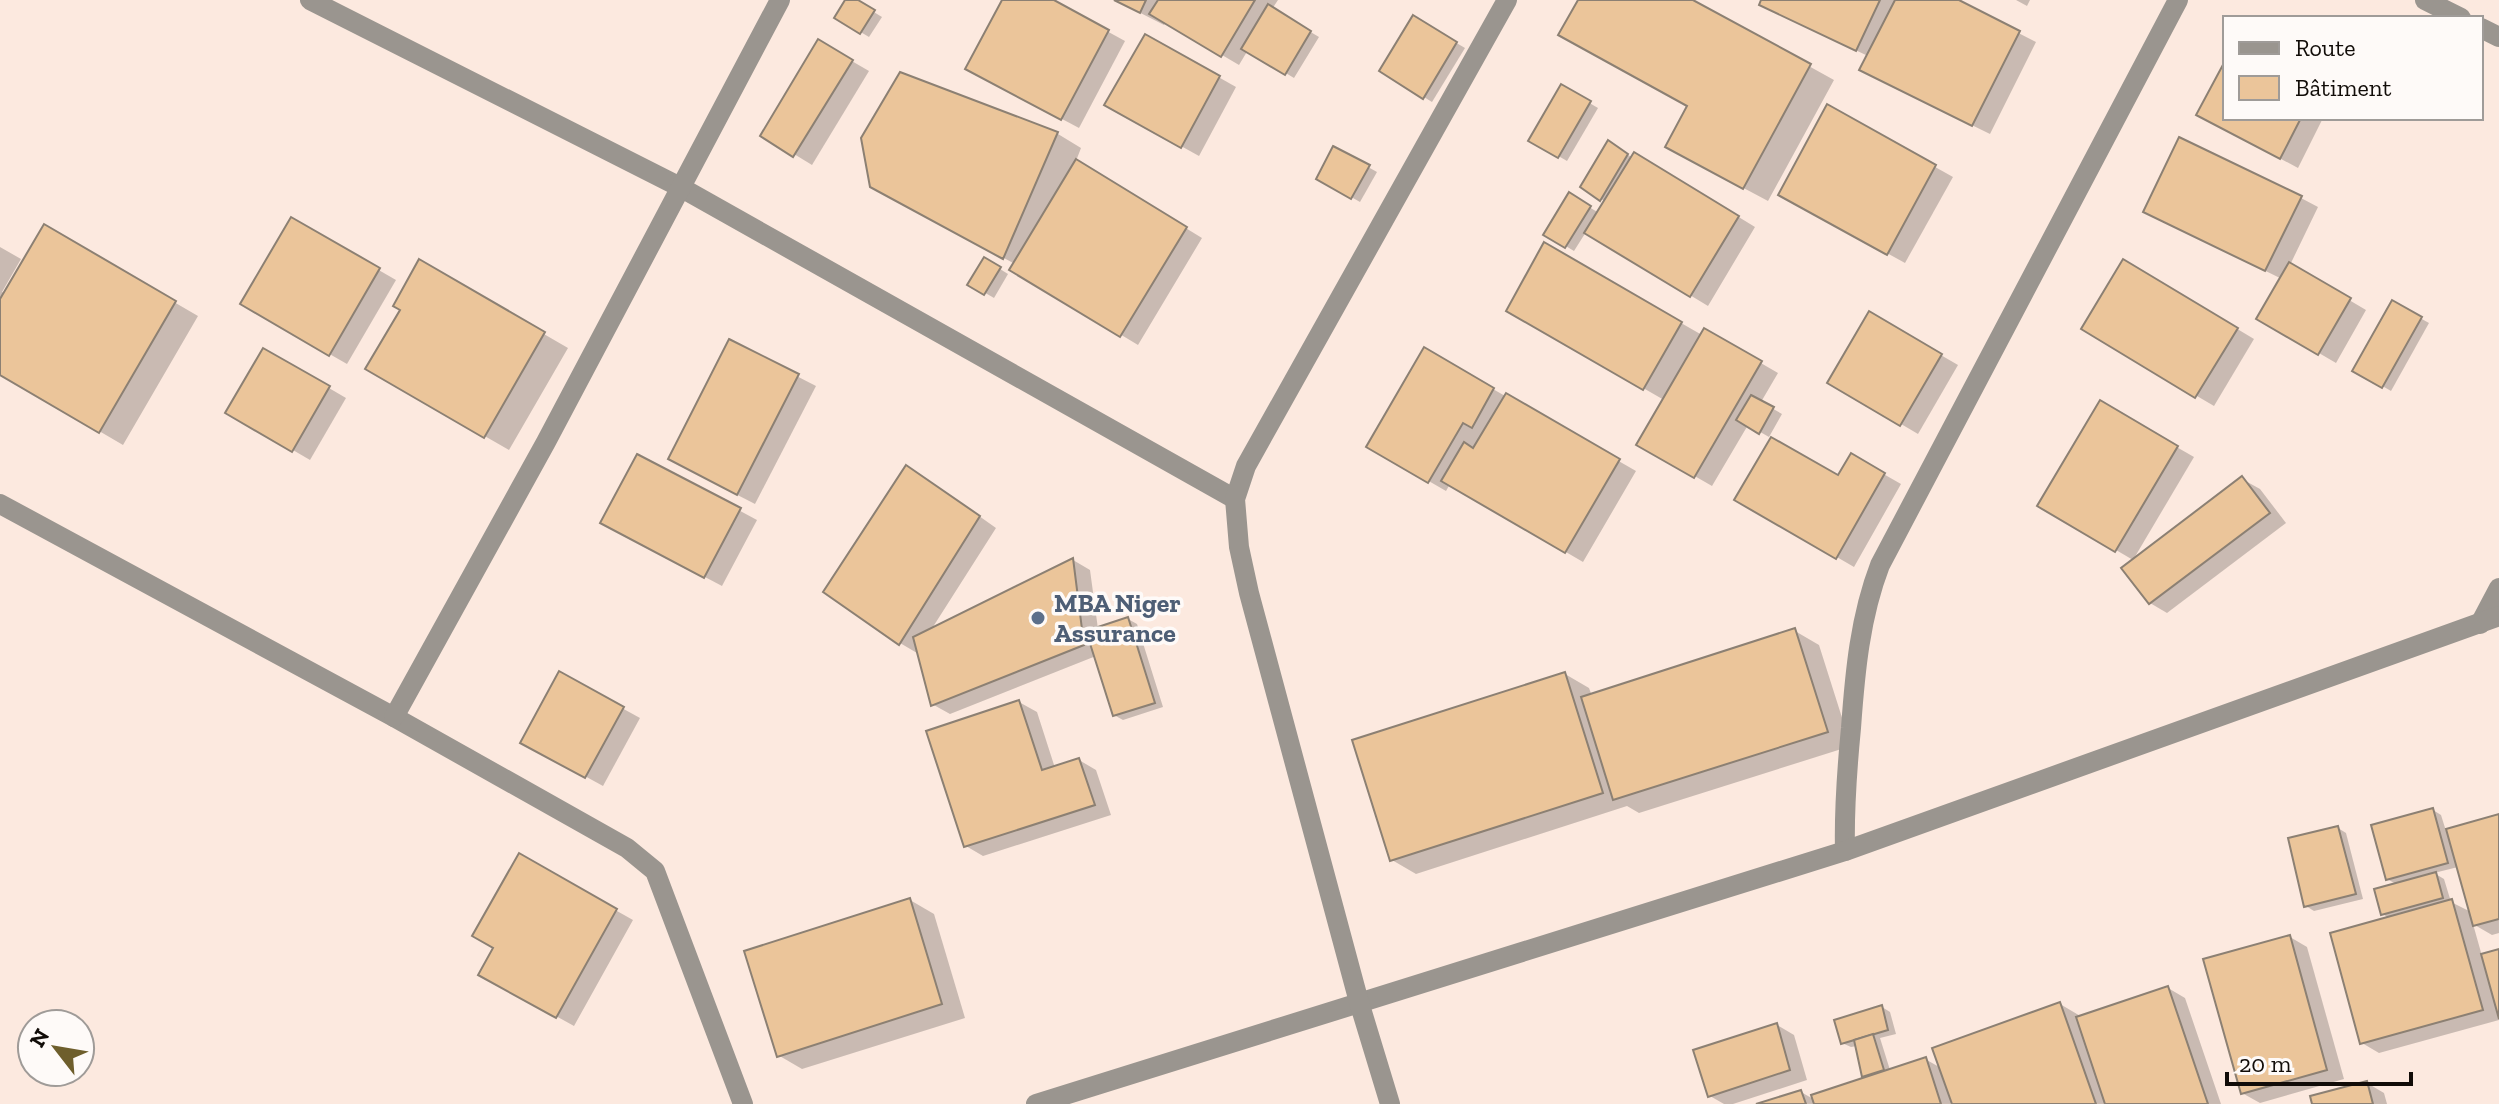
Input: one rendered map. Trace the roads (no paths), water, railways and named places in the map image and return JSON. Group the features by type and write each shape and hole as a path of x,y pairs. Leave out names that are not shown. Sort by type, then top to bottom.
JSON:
{"street":[{"path":"310,0 680,187 1235,499"},
{"path":"394,717 546,442 780,0"},
{"path":"1390,1104 1359,1002 1249,593 1239,547 1235,499 1246,466 1507,0"},
{"path":"1845,851 1844,812 1856,664 1871,587 2178,0"},
{"path":"2425,0 2457,16"},
{"path":"0,504 394,717 627,848 655,871 743,1104"},
{"path":"1036,1104 1845,851 2490,620 2499,588"}],"place":[{"name":"MBA Niger Assurance","path":"1038,618"}]}
